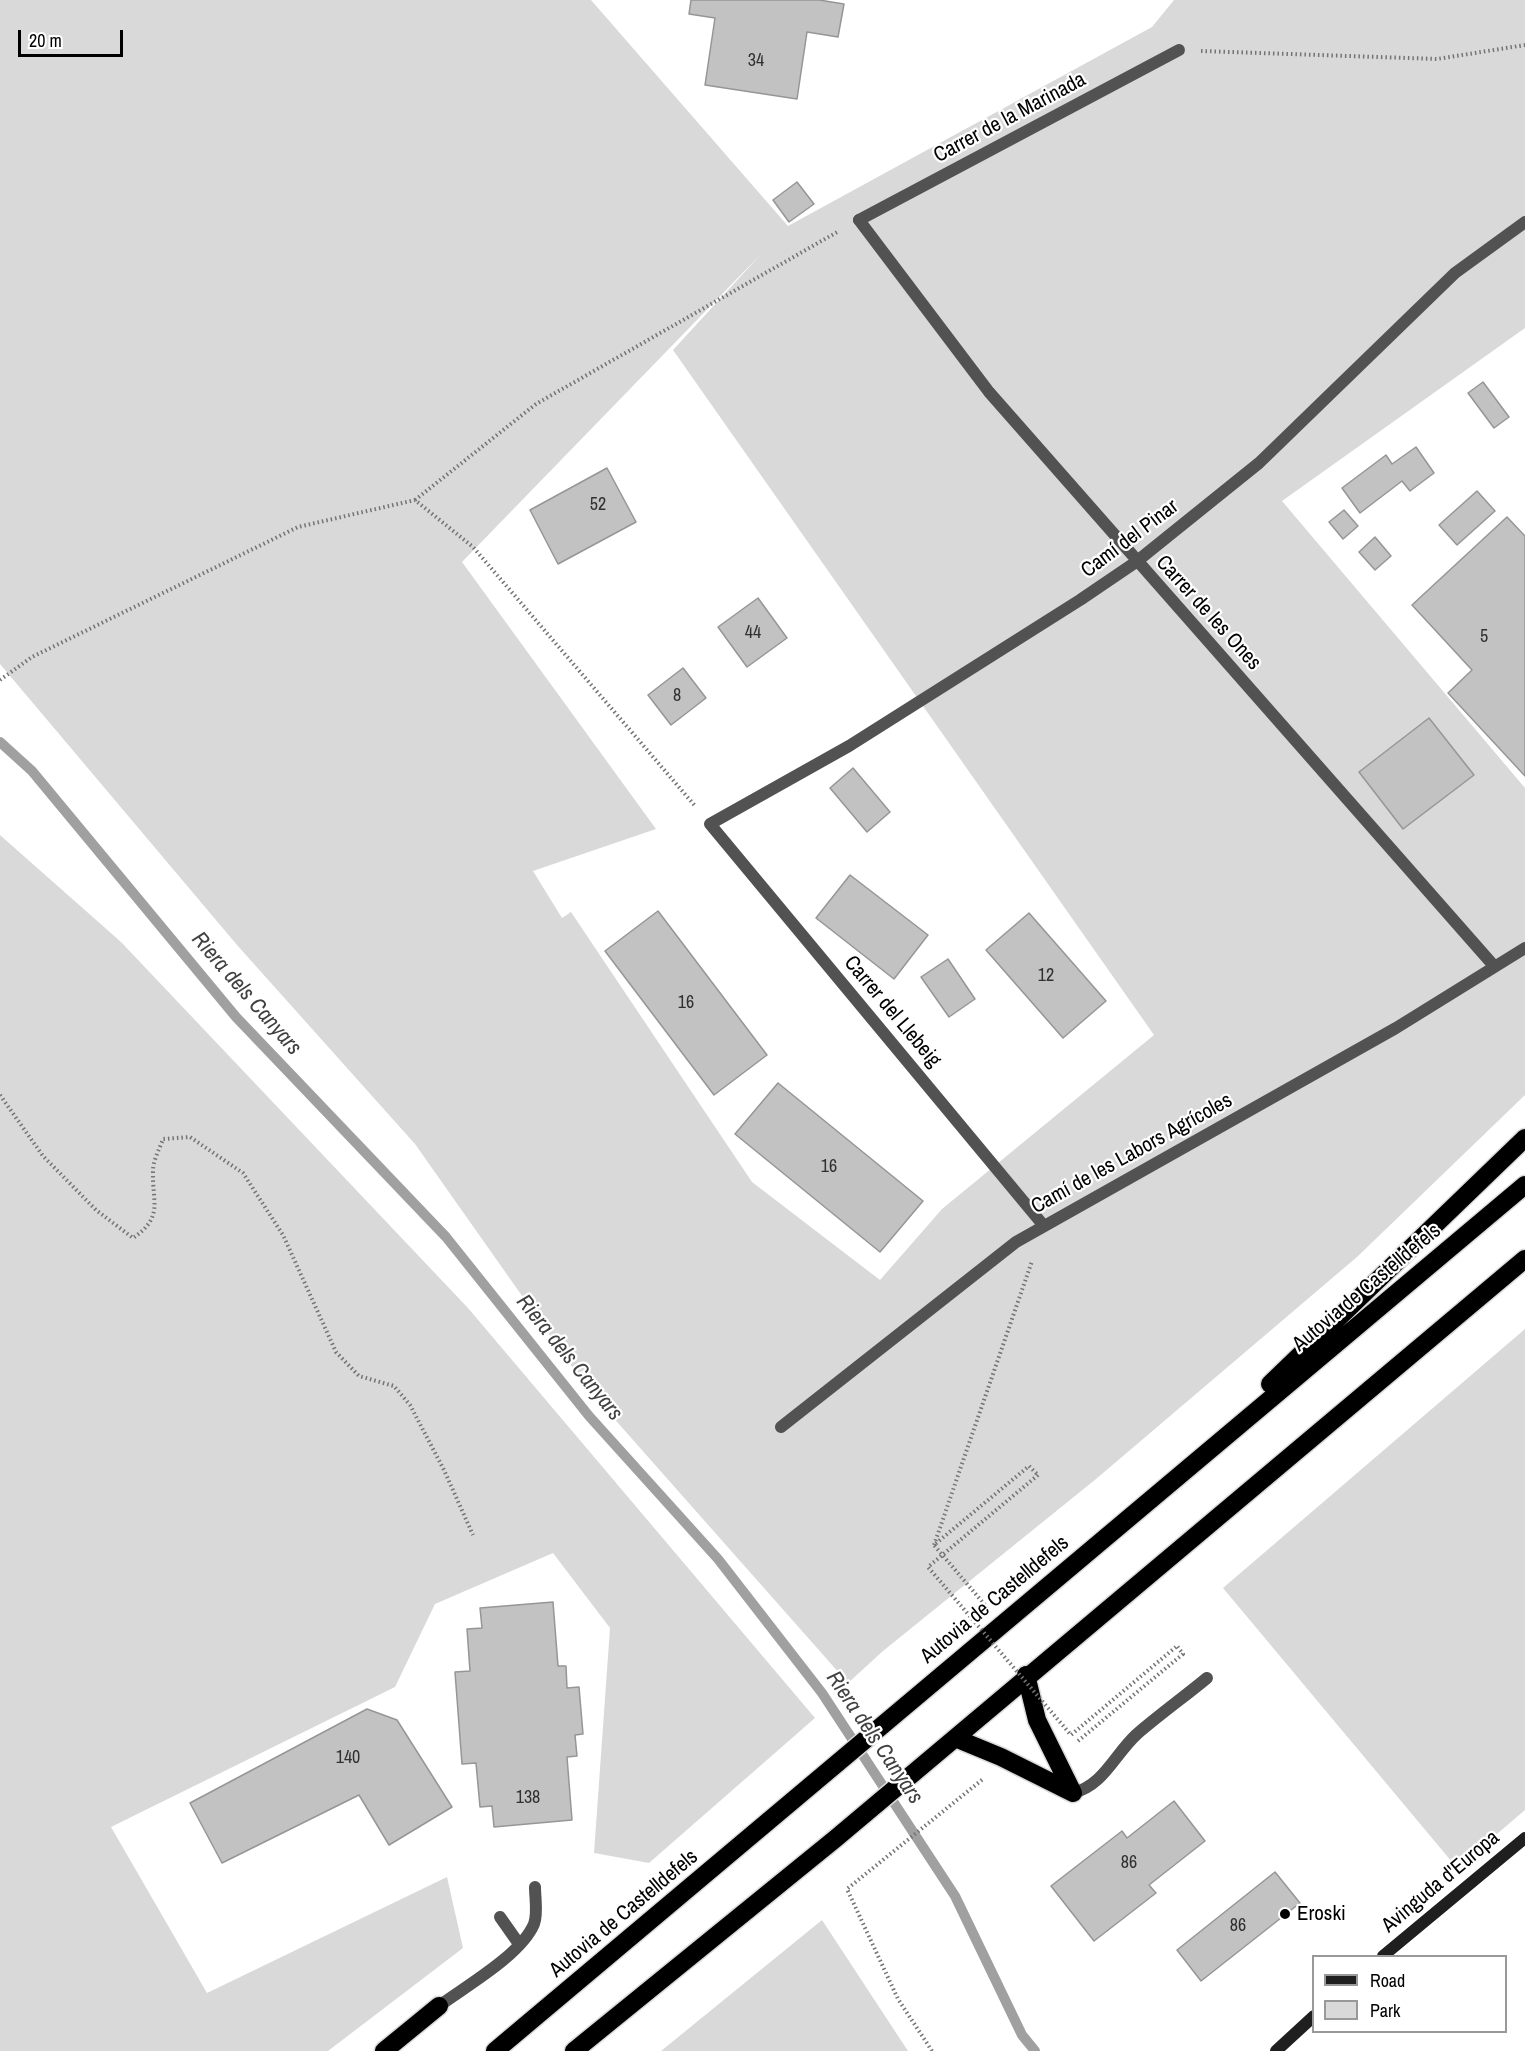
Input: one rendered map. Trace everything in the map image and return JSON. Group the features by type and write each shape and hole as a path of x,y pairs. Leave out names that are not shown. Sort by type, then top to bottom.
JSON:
{"highway":[{"path":"1179,1473 1525,1138"},
{"name":"Autovia de Castelldefels","path":"495,2051 905,1707 1179,1473 1525,1185"},
{"path":"574,2051 835,1839 1026,1676 1525,1259"},
{"path":"1026,1676 1037,1719 1073,1793"},
{"path":"954,1738 1007,1760 1073,1793"},
{"path":"384,2051 439,2006"},
{"path":"400,2051 439,2006"}],"street":[{"name":"Carrer de la Marinada","path":"859,220 1179,50"},
{"name":"Carrer de les Ones","path":"859,220 989,392 1136,562 1304,748 1494,966"},
{"name":"Camí del Pinar","path":"710,824 849,746 1136,562 1259,463 1455,273 1525,222"},
{"name":"Carrer del Llebeig","path":"710,824 1044,1226"},
{"name":"Camí de les Labors Agrícoles","path":"781,1427 1016,1242 1396,1028 1525,948"},
{"path":"1073,1793 1087,1789 1098,1781 1122,1749 1207,1678"},
{"name":"Avinguda d'Europa","path":"1384,1955 1525,1838"},
{"path":"439,2006 519,1944 535,1922 535,1887"},
{"path":"500,1917 519,1944"},
{"path":"1276,2051 1312,2018"}],"path":[{"path":"1179,50 1437,59 1525,45"},
{"path":"0,680 32,657 298,527 415,500 536,404 859,220"},
{"path":"415,500 472,547 710,824"},
{"path":"0,1095 43,1156 96,1210 133,1238 146,1229 155,1213 153,1168 163,1139 190,1137 243,1173 283,1235 336,1352 359,1376 394,1386 410,1405 444,1470 473,1535"},
{"path":"934,1545 1044,1226"},
{"path":"934,1545 1029,1466 1038,1475 928,1567 1071,1735 1177,1646 1183,1654 1056,1759"},
{"path":"934,1545 1002,1624"},
{"path":"932,2051 898,1999 847,1889 1007,1760"}],"green space":[{"path":"0,0 591,0 788,226 1152,27 1174,0 1525,0 1525,328 1282,501 1525,788 1525,1095 1357,1257 1096,1479 883,1651 848,1683 587,1388 415,1144 237,945 0,664","holes":["763,252 673,350 1154,1035 942,1209 880,1280 752,1182 571,912 562,918 533,871 656,829 462,562"]},
{"path":"0,835 121,942 468,1308 815,1718 649,1863 594,1853 610,1628 553,1553 435,1604 395,1687 111,1827 207,1993 447,1877 463,1948 328,2051 0,2051"},
{"path":"1525,1329 1525,1810 1457,1868 1223,1588"},
{"path":"822,1920 908,2051 661,2051"}],"building":[{"path":"691,0 819,0 844,4 838,37 807,32 797,99 705,85 715,18 689,14"},
{"path":"797,182 814,204 789,222 773,200"},
{"path":"1483,382 1509,417 1494,428 1468,393"},
{"path":"1416,447 1434,473 1410,491 1402,481 1360,513 1342,488 1386,455 1392,464"},
{"path":"607,468 636,522 558,564 530,510"},
{"path":"1477,491 1495,511 1457,545 1439,525"},
{"path":"1344,510 1358,526 1343,539 1329,522"},
{"path":"1507,517 1525,536 1525,776 1448,693 1472,670 1412,605"},
{"path":"1375,537 1391,556 1375,570 1359,552"},
{"path":"758,598 787,638 747,667 718,627"},
{"path":"683,668 706,698 671,725 648,695"},
{"path":"1429,718 1474,775 1403,829 1359,772"},
{"path":"853,768 890,812 867,832 830,788"},
{"path":"850,875 928,935 894,979 816,918"},
{"path":"658,911 767,1055 714,1095 605,951"},
{"path":"1029,913 1106,1001 1063,1038 986,950"},
{"path":"948,959 975,999 949,1017 921,977"},
{"path":"778,1083 923,1201 880,1252 735,1134"},
{"path":"553,1602 558,1666 566,1666 567,1688 579,1687 583,1734 575,1735 577,1756 567,1757 572,1820 494,1827 492,1806 480,1807 476,1763 462,1764 455,1672 470,1671 467,1629 482,1628 480,1608"},
{"path":"367,1709 397,1720 452,1807 389,1845 359,1795 222,1863 190,1803"},
{"path":"1174,1801 1205,1841 1149,1885 1156,1893 1094,1941 1051,1886 1122,1831 1127,1838"},
{"path":"1275,1872 1300,1903 1201,1981 1177,1950"}],"waterway":[{"name":"Riera dels Canyars","path":"0,742 32,771 236,1017 446,1237 589,1416 718,1559 822,1693 955,1896 1022,2035 1035,2051"}],"place":[{"name":"Eroski","path":"1285,1914"}]}
